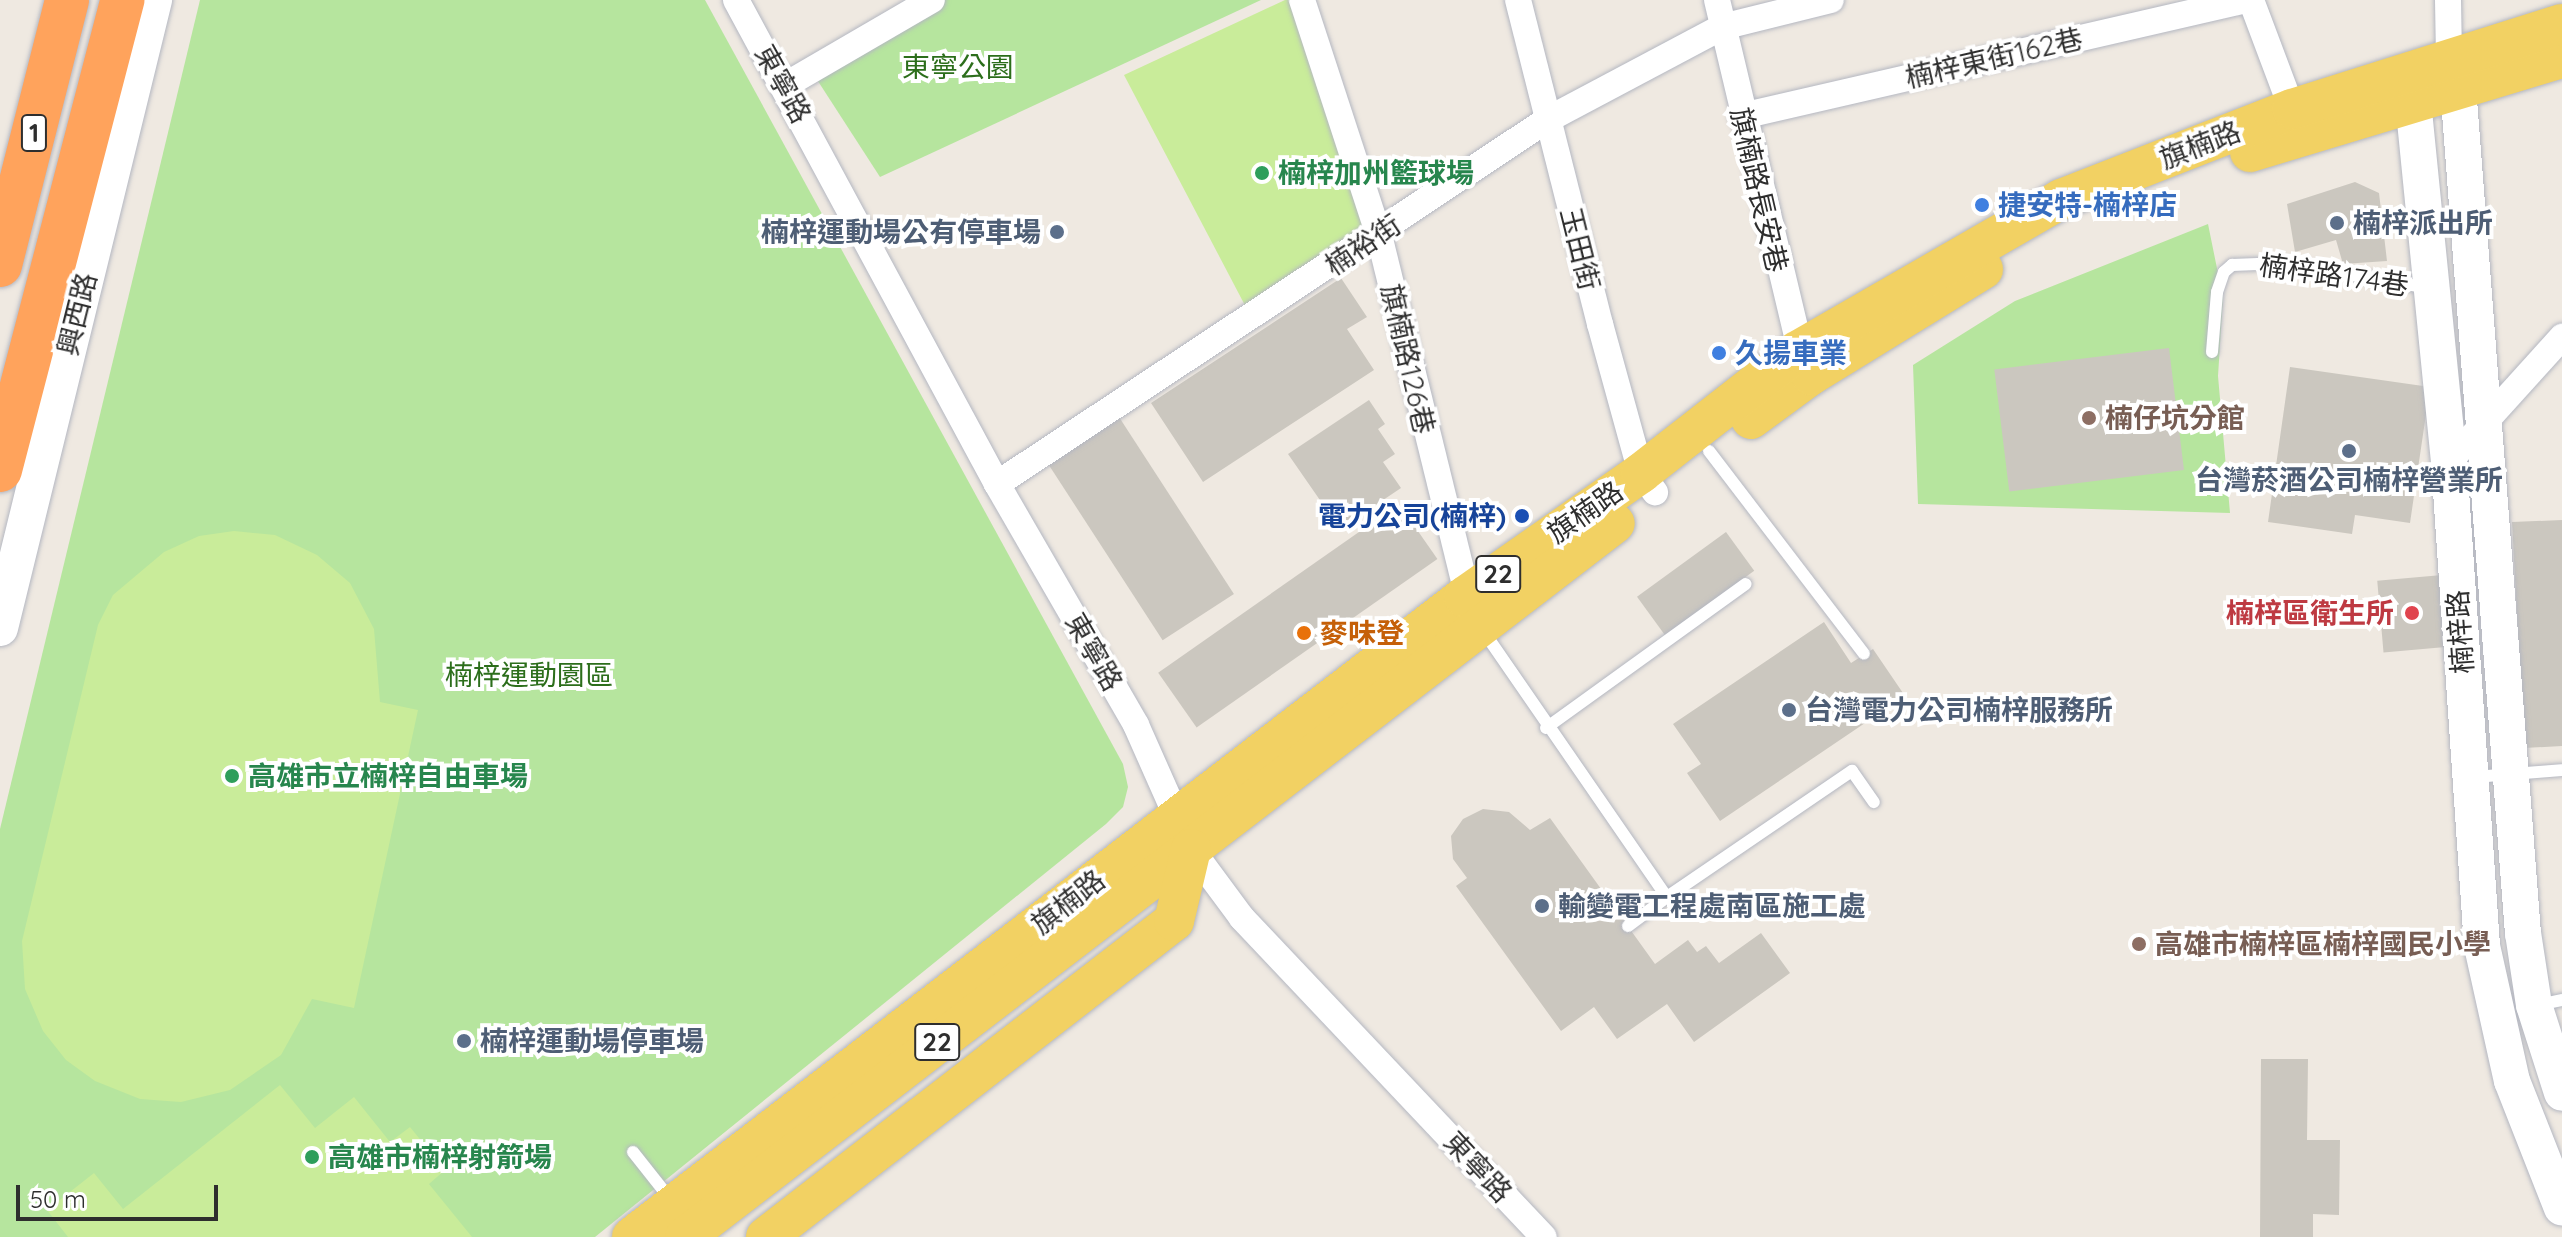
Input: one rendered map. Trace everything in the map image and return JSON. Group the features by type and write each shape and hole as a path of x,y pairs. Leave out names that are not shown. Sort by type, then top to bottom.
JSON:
{"highway":[{"name":"1","path":"0,265 67,0"},
{"path":"0,470 122,0"}],"main road":[{"name":"旗楠路","path":"1648,482 1709,451 1804,363 2008,253 2164,182 2413,101 2454,73 2562,24"},
{"name":"旗楠路","path":"632,1237 688,1227 1184,833 1804,363 2061,199 2292,109 2454,73 2562,58"},
{"name":"22","path":"766,1237 1174,921 1184,833"}],"street":[{"name":"興西路","path":"0,628 154,0"},
{"name":"東寧路","path":"736,0 997,484 1136,725 1184,833 1242,918 1544,1237"},
{"path":"784,86 932,0"},
{"name":"旗楠路126巷","path":"1302,0 1379,235 1472,612"},
{"name":"玉田街","path":"1518,0 1547,120 1648,482"},
{"name":"旗楠路長安巷","path":"1717,0 1742,116 1804,363"},
{"name":"楠裕街","path":"997,484 1379,235 1547,120 1722,27 1831,0"},
{"path":"2248,0 2292,109"},
{"name":"楠梓東街162巷","path":"1742,116 2248,0"},
{"name":"楠梓路","path":"2448,0 2514,776 2523,933 2548,1003 2562,1093"},
{"name":"楠梓路","path":"2413,101 2449,462 2482,946 2512,1081 2562,1208"},
{"path":"2449,462 2562,337"}],"lane":[{"name":"楠梓路174巷","path":"2212,352 2217,292 2232,265 2283,263 2433,288"},
{"path":"1709,451 1864,654"},
{"path":"1546,728 1746,584"},
{"path":"1472,612 1546,728 1667,897"},
{"path":"2471,778 2562,770"},
{"path":"1628,926 1852,771 1874,802"},
{"path":"633,1152 688,1227"}],"green space":[{"name":"楠梓運動園區","path":"200,0 705,0 1123,764 1128,787 1123,807 1106,824 595,1237 0,1237 0,829"},
{"name":"東寧公園","path":"940,0 1261,0 880,177 814,75"},
{"name":"楠梓加州籃球場","path":"1285,0 1294,0 1369,232 1249,313 1124,75"},
{"path":"2208,224 2223,298 2218,376 2230,513 1918,504 1913,365 2015,301"},
{"name":"高雄市立楠梓自由車場","path":"234,531 275,535 317,555 350,583 374,629 380,702 418,710 354,1008 312,999 281,1055 230,1090 181,1102 140,1099 95,1081 66,1060 43,1031 25,989 22,941 98,625 113,595 164,552 199,536"},
{"name":"高雄市楠梓射箭場","path":"280,1085 315,1128 354,1097 390,1142 410,1127 445,1170 429,1184 472,1237 68,1237 47,1210 94,1173 123,1209"}],"building":[{"name":"楠梓派出所","path":"2355,182 2379,193 2387,261 2343,264 2336,240 2295,252 2287,204"},
{"path":"1341,278 1367,317 1347,329 1374,370 1203,482 1151,403"},
{"name":"楠仔坑分館","path":"2169,348 2184,470 2009,492 1994,369"},
{"name":"台灣菸酒公司楠梓營業所","path":"2290,367 2430,387 2410,523 2355,515 2352,534 2268,522"},
{"path":"1369,400 1385,424 1378,429 1395,454 1383,462 1401,488 1340,529 1288,454"},
{"path":"1119,417 1234,594 1163,640 1048,463"},
{"path":"1399,504 1437,559 1197,728 1158,673"},
{"path":"2562,520 2562,746 2524,748 2512,522"},
{"path":"1726,532 1754,571 1665,635 1637,597"},
{"name":"楠梓區衛生所","path":"2442,575 2448,647 2384,652 2377,581"},
{"name":"台灣電力公司楠梓服務所","path":"1824,622 1851,663 1873,649 1905,696 1720,821 1687,773 1701,764 1673,724"},
{"name":"輸變電工程處南區施工處","path":"1483,809 1509,812 1530,830 1550,818 1655,964 1688,940 1697,952 1706,946 1719,963 1761,933 1790,973 1694,1042 1667,1004 1617,1039 1594,1007 1561,1031 1456,886 1467,878 1453,859 1451,836 1463,819"},
{"path":"2261,1059 2308,1059 2307,1140 2340,1140 2339,1215 2313,1214 2313,1237 2260,1237"}],"place":[{"name":"楠梓加州籃球場","path":"1262,173"},
{"name":"捷安特-楠梓店","path":"1982,205"},
{"name":"楠梓派出所","path":"2337,223"},
{"name":"楠梓運動場公有停車場","path":"1057,232"},
{"name":"久揚車業","path":"1719,353"},
{"name":"楠仔坑分館","path":"2089,418"},
{"name":"台灣菸酒公司楠梓營業所","path":"2349,451"},
{"name":"電力公司(楠梓)","path":"1522,516"},
{"name":"楠梓區衛生所","path":"2412,613"},
{"name":"麥味登","path":"1304,633"},
{"name":"台灣電力公司楠梓服務所","path":"1789,710"},
{"name":"高雄市立楠梓自由車場","path":"232,776"},
{"name":"輸變電工程處南區施工處","path":"1542,906"},
{"name":"高雄市楠梓區楠梓國民小學","path":"2139,944"},
{"name":"楠梓運動場停車場","path":"464,1041"},
{"name":"高雄市楠梓射箭場","path":"312,1157"}]}
